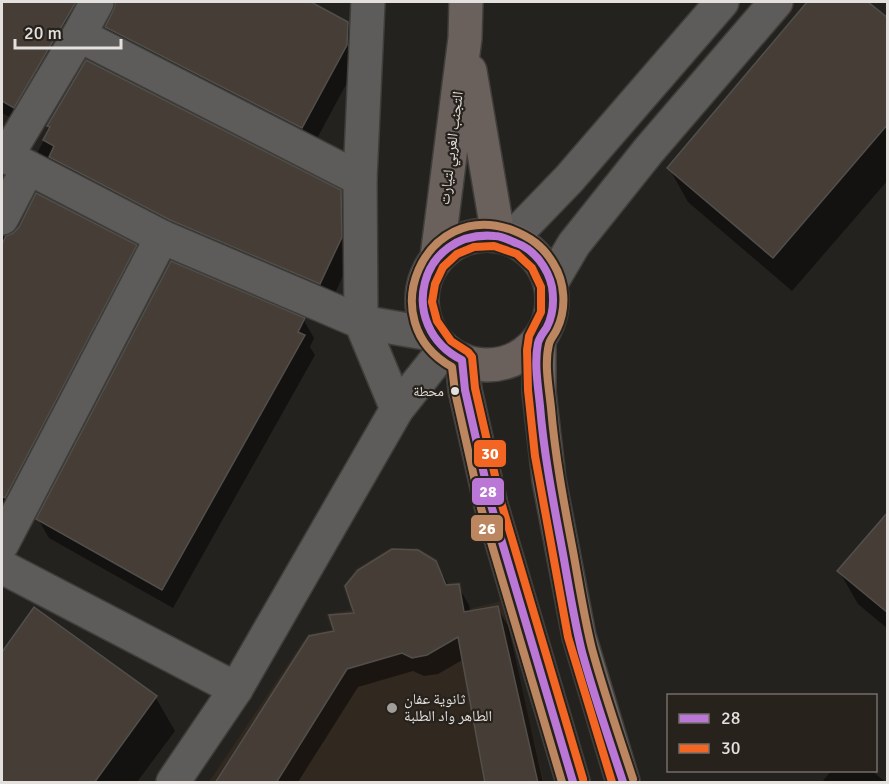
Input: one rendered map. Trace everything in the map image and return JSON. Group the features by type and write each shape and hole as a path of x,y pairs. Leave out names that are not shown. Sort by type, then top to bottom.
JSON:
{"highway":[{"name":"التجنب الغربي لتيارت","path":"437,257 465,38 466,2"},
{"name":"التجنب الغربي لتيارت","path":"465,38 504,237"},
{"path":"446,348 478,365 495,365 512,361 527,352 539,340 549,323 553,303 551,283 542,264 529,249 504,237 481,234 464,238 449,246 437,257 426,275 421,295 423,316 446,348 465,390 491,505 573,783"},
{"path":"539,340 539,392 551,491 579,636 623,783"}],"street":[{"path":"2,218 12,160 97,2"},
{"path":"504,237 569,179 722,2"},
{"path":"551,283 574,244 649,150 776,2"},
{"path":"363,4 360,179 361,322 397,409"},
{"path":"79,35 360,179"},
{"path":"12,160 162,237 361,322 446,348 397,409 236,689 173,783"},
{"path":"2,544 162,237"},
{"path":"2,567 236,689"}],"shaded area":[{"name":"ثانوية عفان الطاهر واد الطلبة","path":"390,548 418,548 437,559 446,583 461,582 465,610 501,601 544,782 209,782 308,634 332,630 326,614 351,610 343,586 356,569"}],"building":[{"path":"2,2 76,2 14,108 2,101"},
{"path":"116,2 311,2 348,22 347,45 302,128 105,27"},
{"path":"807,2 868,2 888,18 888,124 773,258 667,168"},
{"path":"86,60 341,190 342,237 320,284 170,220 49,157 54,146 43,140 50,127 47,126"},
{"path":"36,193 137,245 5,498 2,496 2,244 6,236 19,227"},
{"path":"171,261 305,318 298,332 305,335 162,590 36,519"},
{"path":"888,512 888,613 837,571"},
{"path":"392,549 418,550 436,561 446,585 459,584 464,612 498,606 538,783 485,783 458,637 427,655 412,658 402,653 347,669 276,783 215,783 309,636 334,631 329,615 354,613 345,586 358,570"},
{"path":"34,607 157,696 94,783 2,783 2,652"}],"transit line":[{"name":"26","path":"562,782 481,508 455,392 452,367 428,347 415,322 412,295 419,270 433,247 454,232 481,225 512,230 530,239 549,257 560,278 563,295 562,312 550,342 547,360 557,462 592,649 633,779"},
{"name":"28","path":"573,782 491,505 465,390 462,360 441,345 428,325 423,304 425,283 433,263 448,248 469,238 498,236 523,246 544,266 552,287 552,312 538,343 536,358 547,462 582,652 623,782"},
{"name":"30","path":"583,779 501,502 475,388 472,357 451,341 437,321 432,302 435,284 443,267 457,254 474,247 494,246 517,254 532,268 541,287 541,312 529,336 527,350 528,390 535,456 568,637 612,782"}],"place":[{"name":"محطة","path":"455,391"},
{"name":"ثانوية عفان الطاهر واد الطلبة","path":"392,708"}]}
